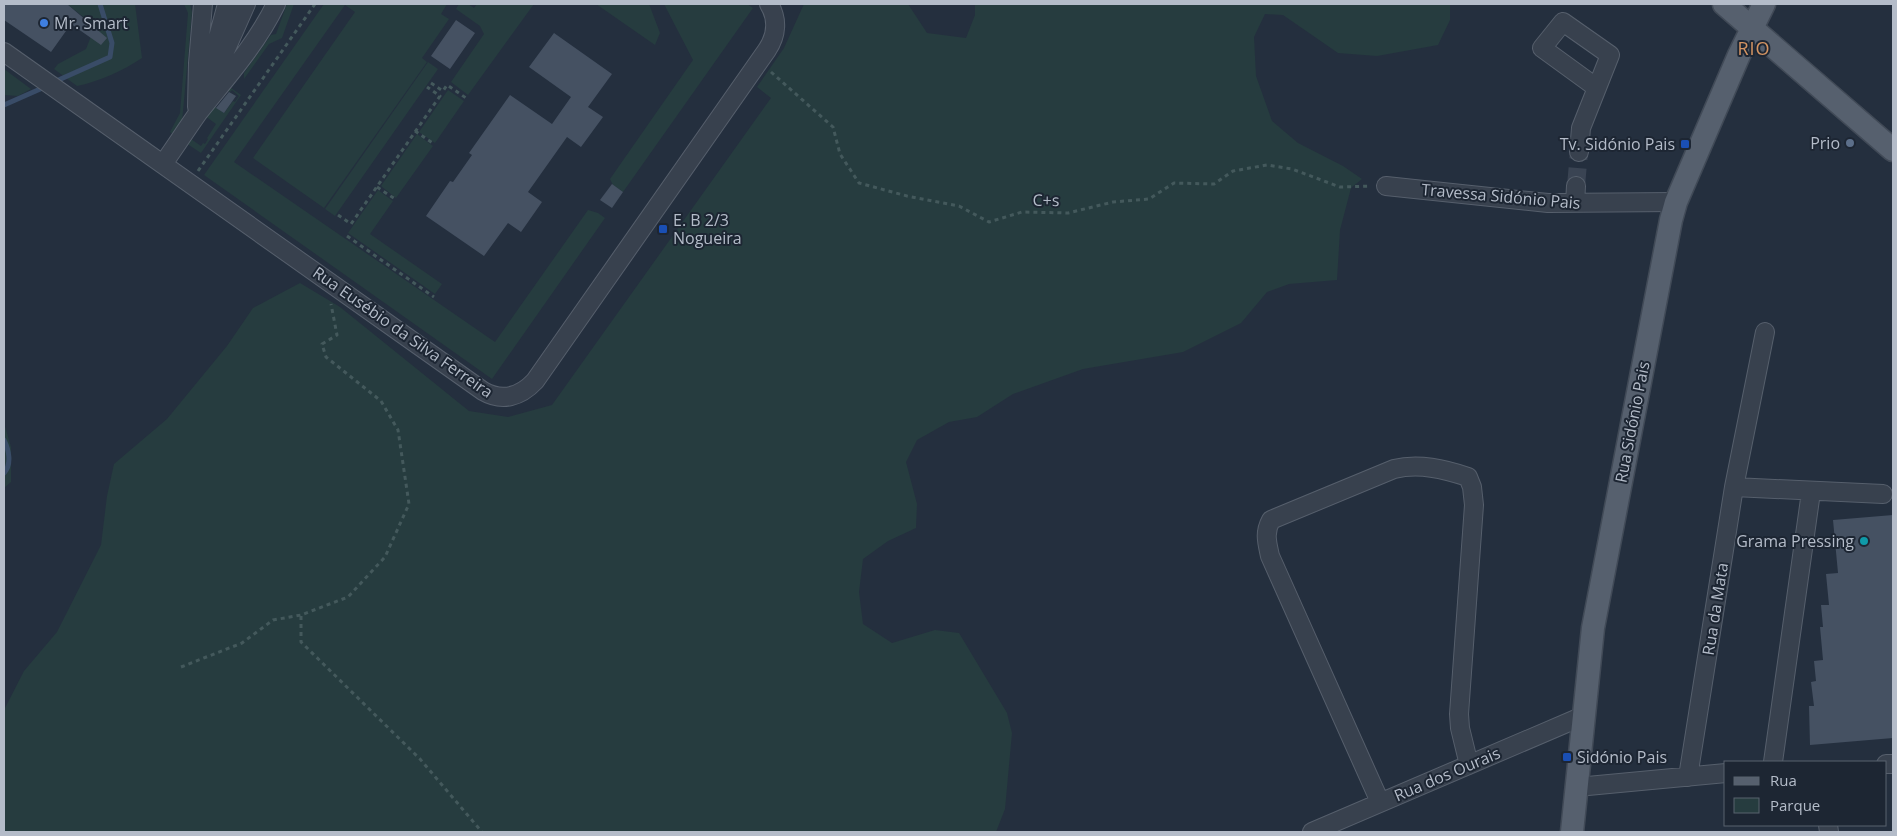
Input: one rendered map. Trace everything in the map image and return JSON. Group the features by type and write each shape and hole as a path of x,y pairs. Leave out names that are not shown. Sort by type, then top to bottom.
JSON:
{"main road":[{"path":"1724,4 1893,150"},
{"name":"Rua Sidónio Pais","path":"1572,832 1582,716 1594,619 1671,220 1676,202 1739,55 1764,4"}],"street":[{"path":"197,115 202,4"},
{"path":"197,115 227,4"},
{"path":"197,115 246,4"},
{"path":"163,164 197,115 265,26 276,4"},
{"name":"Rua Eusébio da Silva Ferreira","path":"4,52 483,391 500,398 519,395 535,381 759,62 775,35 774,15 769,4"},
{"path":"1579,152 1581,128 1597,88"},
{"name":"Travessa Sidónio Pais","path":"1386,186 1548,203 1576,194 1676,202"},
{"name":"Rua da Mata","path":"1688,777 1734,487 1765,332"},
{"path":"1380,802 1270,556 1267,528 1271,520 1405,466 1450,471 1468,477 1472,487 1474,505 1459,714 1460,728 1469,764"},
{"path":"1734,487 1883,494"},
{"path":"1773,761 1811,492"},
{"name":"Rua dos Ourais","path":"1312,832 1582,716"},
{"path":"1577,787 1724,773"}],"path":[{"path":"189,183 315,4"},
{"name":"C+s","path":"759,62 833,127 840,154 860,183 907,196 959,206 989,222 1022,212 1068,213 1113,202 1148,199 1174,183 1214,184 1233,171 1267,165 1292,169 1340,187 1386,186"},
{"path":"431,83 443,92 447,85 466,98"},
{"path":"338,215 351,224 377,187 440,96 427,87"},
{"path":"415,131 434,144"},
{"path":"377,187 395,199"},
{"path":"347,236 434,297"},
{"path":"181,667 242,643 273,620 301,616 348,597 385,557 409,504 398,430 386,408 381,401 326,357 322,344 337,335 330,296 332,284"},
{"path":"301,616 301,642 420,760 482,832"}],"green space":[{"path":"67,4 135,4 142,58 111,75 77,86 54,69 58,64 86,49 95,26"},
{"path":"184,4 190,4 192,12 182,122 175,136 170,132 180,113 188,13"},
{"path":"287,4 294,4 282,38 269,44 244,79 244,73 271,35 276,34"},
{"path":"324,4 447,4 441,14 449,19 422,58 427,62 324,208 253,158 355,12 345,5 234,162 495,342 588,210 598,213 605,218 492,379 204,175"},
{"path":"459,4 468,4 474,8 477,4 534,4 468,95 451,82 484,34 480,26 456,9"},
{"path":"596,4 649,4 660,33 655,45"},
{"path":"664,4 747,4 753,8 623,192 613,185 610,179 693,60"},
{"path":"804,4 908,4 927,33 966,38 975,15 975,4 1450,4 1450,20 1438,45 1377,56 1338,53 1283,15 1265,14 1254,37 1256,76 1272,121 1298,143 1343,166 1362,179 1351,188 1340,230 1337,280 1289,284 1267,292 1241,323 1183,352 1083,369 1013,394 977,417 949,422 917,440 906,462 917,504 916,528 888,541 863,559 859,592 863,624 892,643 935,630 959,633 1007,713 1012,733 1005,809 996,832 4,832 4,710 24,671 57,632 101,545 107,496 114,464 167,419 227,346 253,308 300,283 340,307 469,411 508,417 552,405 771,98 757,87 784,48"},
{"path":"428,62 438,69 335,216 325,209"},
{"path":"4,69 31,89 18,96 4,95"},
{"path":"227,85 241,95 201,153 186,143 192,136 191,139 201,146 203,143 205,144 216,124 205,116 213,105 224,113 233,101 235,102 239,96 232,90 230,92 224,88"},
{"path":"448,90 464,101 435,143 419,132"},
{"path":"417,134 433,146 396,198 381,186"},
{"path":"378,190 393,201 370,234 442,284 435,294 348,233"},
{"path":"4,423 11,447 11,482 4,488"}],"building":[{"path":"4,4 67,4 107,38 101,45 71,24 51,52 4,20"},
{"path":"456,20 475,33 450,69 431,56"},
{"path":"554,33 612,74 588,107 603,117 581,147 567,137 528,192 542,202 521,232 508,223 484,256 426,216 450,181 453,182 472,155 469,153 510,95 552,124 571,97 529,67"},
{"path":"229,92 236,96 224,113 216,108"},
{"path":"612,184 623,192 612,208 600,200"},
{"path":"1893,515 1893,738 1810,745 1809,706 1814,706 1811,682 1816,681 1814,661 1823,660 1820,627 1823,627 1821,605 1829,605 1826,574 1838,573 1833,520"}],"waterway":[{"path":"54,82 110,57 112,43 100,4"},
{"path":"4,105 47,86"},
{"path":"4,440 9,457 7,469 4,473"}],"tunnel":[{"path":"1576,186 1579,152"}],"place":[{"name":"Mr. Smart","path":"44,23"},
{"name":"Prio","path":"1850,143"},
{"name":"Tv. Sidónio Pais","path":"1685,144"},
{"name":"E. B 2/3 Nogueira","path":"663,229"},
{"name":"Grama Pressing","path":"1864,541"},
{"name":"Sidónio Pais","path":"1567,757"}],"district":[{"name":"RIO","path":"1754,49"}]}
